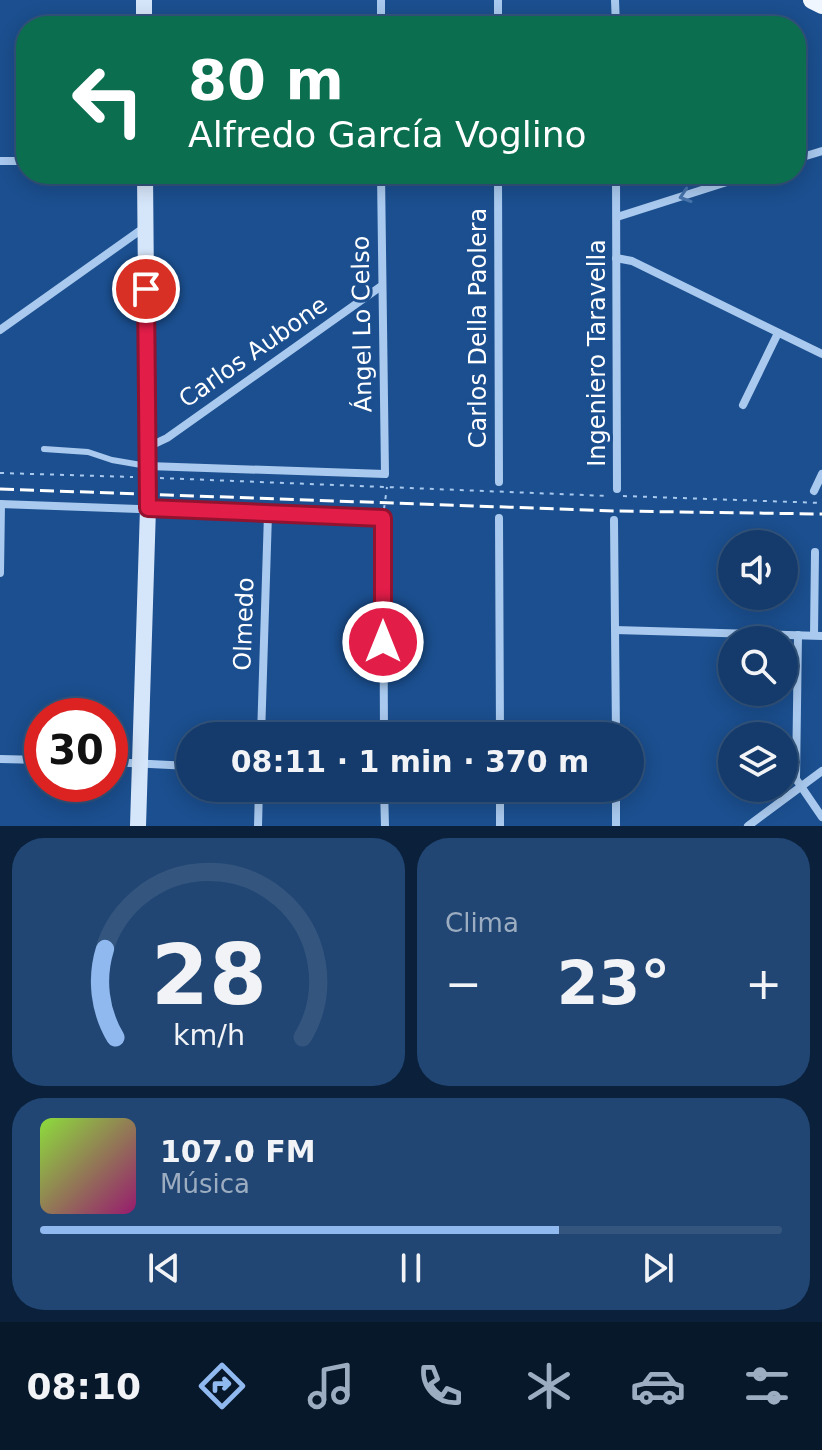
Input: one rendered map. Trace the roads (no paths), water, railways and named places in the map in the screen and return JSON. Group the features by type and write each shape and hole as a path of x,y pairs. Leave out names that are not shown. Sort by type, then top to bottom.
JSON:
{"main road":[{"path":"812,0 822,5"},
{"path":"138,826 148,508 145,184"}],"street":[{"name":"Ángel Lo Celso","path":"148,472 385,474 381,184"},
{"name":"Carlos Della Paolera","path":"498,184 499,482"},
{"name":"Ingeniero Taravella","path":"616,184 617,489"},
{"path":"617,217 721,184"},
{"path":"0,330 145,226"},
{"path":"616,258 632,261 822,354"},
{"name":"Carlos Aubone","path":"148,447 167,438 380,287"},
{"path":"743,405 778,333"},
{"path":"814,491 822,474"},
{"path":"0,573 1,504 383,518 384,722"},
{"name":"Olmedo","path":"261,722 268,514"},
{"path":"499,518 500,722"},
{"path":"614,520 616,722"},
{"path":"798,635 818,636 815,552"},
{"path":"615,630 718,633"},
{"path":"797,706 796,772 800,787 822,817"},
{"path":"0,759 24,760"},
{"path":"128,763 176,765"},
{"path":"748,826 822,771"},
{"path":"258,826 259,802"},
{"path":"384,802 385,826"},
{"path":"500,802 500,826"},
{"path":"616,802 616,826"}],"lane":[{"path":"44,449 88,452 148,472"}],"railway":[{"path":"0,489 616,511 822,514"}]}
